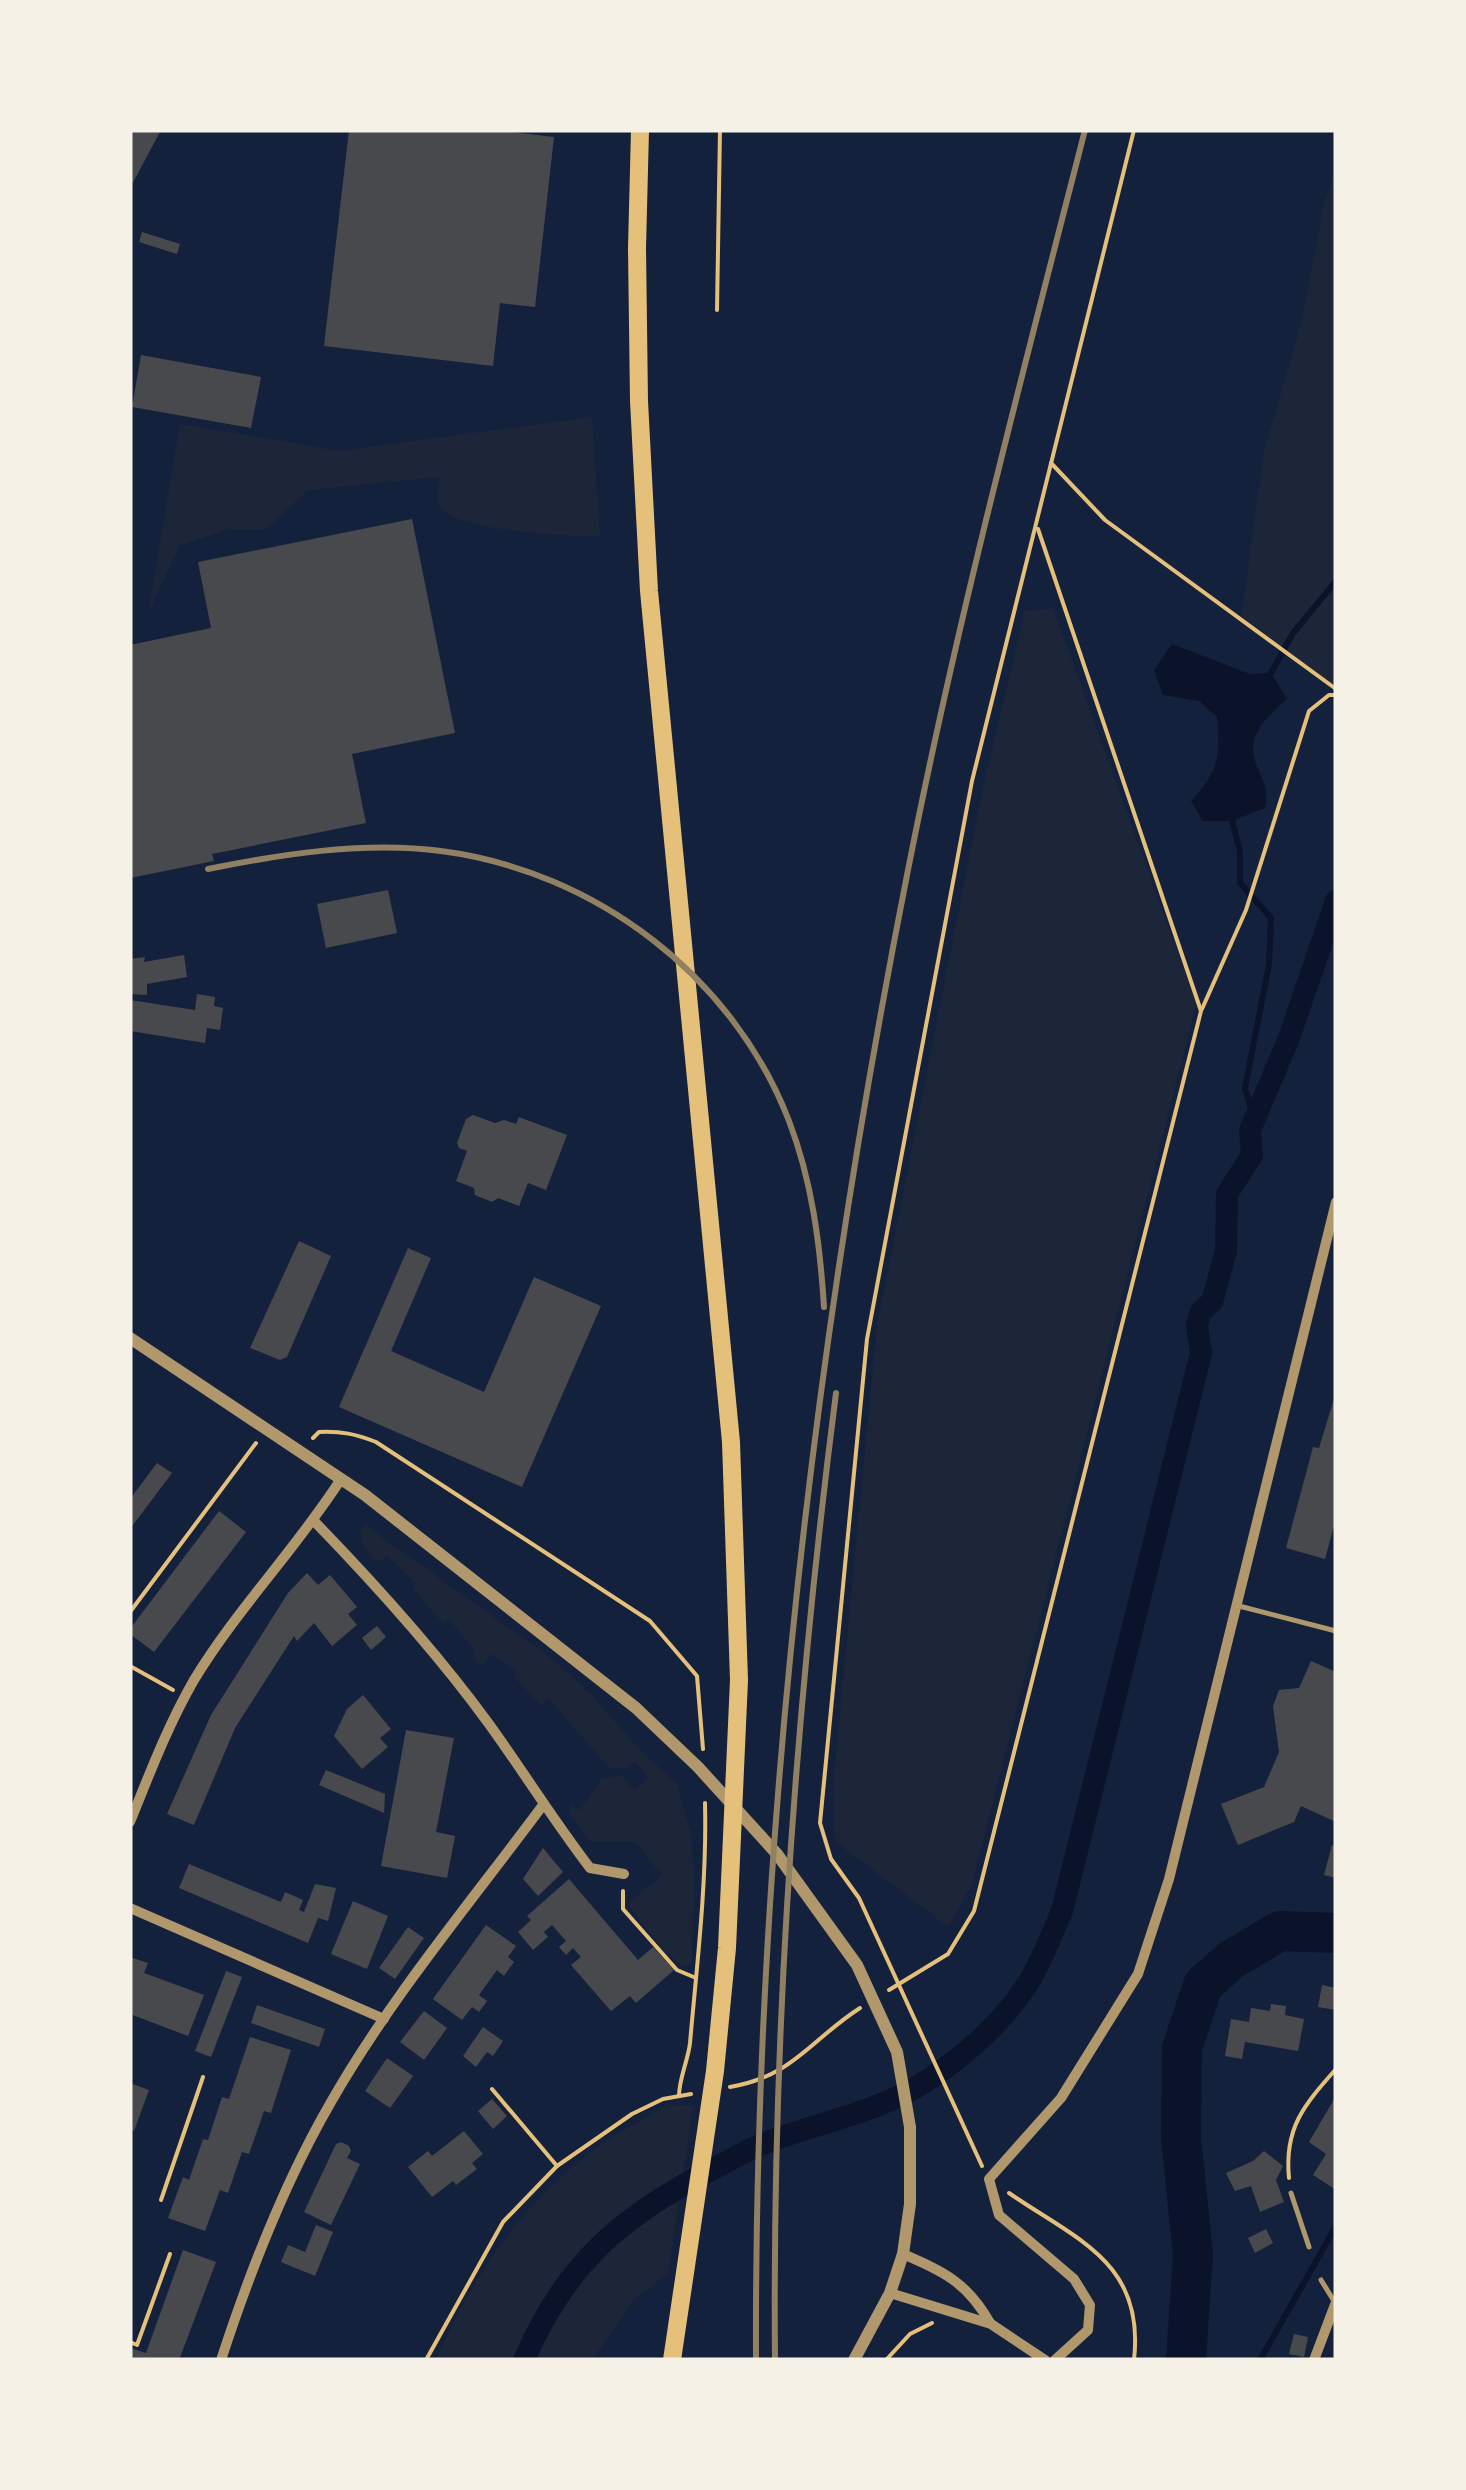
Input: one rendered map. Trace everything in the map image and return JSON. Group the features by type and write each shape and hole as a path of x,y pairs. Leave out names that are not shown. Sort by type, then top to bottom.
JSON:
{"highway":[{"path":"640,130 636,248 649,591 731,1442 739,1680 727,1948 715,2072 672,2360"}],"street":[{"path":"1054,2360 1088,2330 1090,2305 1074,2280 999,2215 989,2179 1061,2098 1138,1974 1169,1879 1336,1202"},
{"path":"130,1338 341,1480 636,1708 698,1767 776,1854 856,1965 897,2052 910,2128 910,2204 903,2254 890,2292 854,2360"},
{"path":"130,1822 186,1697 244,1606 314,1521 341,1480"},
{"path":"314,1521 371,1579 424,1642 489,1724 590,1868 624,1874"},
{"path":"221,2360 254,2260 330,2103 384,2019 543,1805"},
{"path":"130,1908 384,2019"},
{"path":"903,2254 952,2276 978,2301 990,2324"},
{"path":"890,2292 990,2324 1045,2360"},
{"path":"1314,2360 1336,2303"}],"lane":[{"path":"1236,1606 1336,1631"},
{"path":"1291,2194 1310,2247"},
{"path":"1321,2280 1336,2303"},
{"path":"664,2360 677,2338"}],"path":[{"path":"717,310 720,130"},
{"path":"1134,130 972,781 867,1339 820,1823 831,1860 859,1898 967,2139 989,2179 1076,2236 1120,2276 1132,2304 1137,2334 1134,2360"},
{"path":"1050,463 1104,520 1336,692"},
{"path":"1038,527 1201,1012"},
{"path":"884,1993 948,1954 974,1911 1201,1012 1246,910 1309,711 1336,692"},
{"path":"130,1612 266,1430"},
{"path":"130,1666 186,1697"},
{"path":"624,1874 623,1909 676,1970 696,1978 688,2060 679,2096"},
{"path":"728,2088 760,2082 800,2059 840,2022 869,2002"},
{"path":"1291,2194 1286,2149 1304,2105 1336,2069"},
{"path":"161,2200 203,2077"},
{"path":"492,2089 556,2166"},
{"path":"426,2360 503,2222 556,2166 632,2114 663,2099 695,2093"},
{"path":"130,2342 138,2344 170,2254"},
{"path":"886,2360 922,2326 944,2322"}],"shaded area":[{"path":"1336,168 1336,689 1241,619 1264,452 1300,328 1325,201"},
{"path":"592,417 600,536 515,531 467,522 440,507 439,477 308,490 266,529 230,529 180,545 148,614 180,424 339,451"},
{"path":"1053,608 1196,1004 972,1884 948,1927 835,1841 834,1776 877,1326 983,788 1025,611"},
{"path":"1172,644 1250,674 1271,673 1287,699 1261,726 1254,742 1255,761 1265,788 1265,808 1232,821 1203,821 1191,801 1216,763 1217,717 1199,701 1163,695 1154,670"},
{"path":"365,1525 555,1661 677,1784 691,1833 692,1962 683,1967 661,1948 628,1904 662,1875 635,1842 590,1841 570,1815 571,1805 580,1810 601,1779 621,1775 635,1791 648,1777 635,1762 625,1768 610,1769 549,1699 541,1705 514,1677 516,1670 490,1654 484,1665 477,1663 472,1647 449,1619 443,1623 413,1589 415,1584 387,1556 378,1562 362,1544 361,1530"},
{"path":"668,2104 693,2106 668,2273 633,2301 592,2360 436,2360 484,2268 525,2213 574,2165"}],"building":[{"path":"130,130 161,130 130,188"},
{"path":"349,130 496,130 554,137 535,307 500,303 493,366 324,346"},
{"path":"142,232 180,244 177,254 139,242"},
{"path":"141,355 261,377 251,428 132,407"},
{"path":"412,519 455,733 352,754 366,823 212,854 214,861 130,878 130,645 211,628 198,562"},
{"path":"388,890 397,933 326,948 317,904"},
{"path":"184,955 187,977 147,984 147,995 130,994 130,959 145,957 144,962"},
{"path":"197,994 215,997 214,1006 223,1008 220,1030 207,1028 205,1043 130,1031 130,1000 195,1010"},
{"path":"473,1115 495,1123 504,1120 516,1124 519,1117 567,1135 546,1190 528,1183 519,1206 498,1198 492,1202 475,1195 474,1188 456,1181 467,1151 457,1143 466,1119"},
{"path":"299,1241 331,1256 287,1357 280,1360 250,1348"},
{"path":"408,1248 431,1258 391,1351 484,1392 534,1277 601,1306 522,1487 339,1407"},
{"path":"1336,1392 1336,1518 1325,1559 1286,1548 1313,1447 1319,1448"},
{"path":"157,1463 172,1473 130,1529 130,1499"},
{"path":"219,1511 246,1532 154,1652 130,1634 130,1629"},
{"path":"307,1573 318,1585 330,1575 357,1607 348,1614 357,1625 332,1646 314,1623 297,1641 294,1636 235,1728 194,1825 167,1814 211,1715 288,1593"},
{"path":"377,1626 386,1637 371,1650 362,1638"},
{"path":"1311,1661 1336,1672 1336,1822 1301,1806 1294,1822 1238,1845 1221,1804 1264,1787 1279,1752 1273,1706 1279,1690 1299,1688"},
{"path":"363,1695 391,1729 380,1738 388,1747 362,1769 334,1736 347,1709"},
{"path":"406,1730 454,1738 436,1832 455,1836 447,1878 381,1866"},
{"path":"326,1770 385,1794 384,1813 319,1785"},
{"path":"1332,1845 1336,1846 1336,1878 1324,1875"},
{"path":"543,1848 563,1872 538,1896 523,1879"},
{"path":"189,1864 281,1902 285,1892 303,1900 299,1910 304,1912 315,1884 336,1888 328,1921 318,1918 308,1943 179,1888"},
{"path":"569,1879 638,1960 653,1947 674,1970 636,2003 630,1996 611,2011 571,1965 581,1957 573,1948 566,1955 559,1947 566,1941 552,1925 544,1932 548,1937 533,1950 518,1932 531,1920 527,1916"},
{"path":"353,1901 388,1916 367,1969 331,1954"},
{"path":"486,1925 516,1946 508,1957 514,1962 504,1976 497,1970 479,1995 487,2001 479,2012 472,2007 462,2020 433,1999"},
{"path":"408,1927 424,1938 395,1979 379,1968"},
{"path":"130,1957 148,1963 144,1973 204,1995 188,2036 130,2014"},
{"path":"226,1971 242,1977 211,2057 195,2051"},
{"path":"1322,1985 1336,1988 1336,2010 1318,2007"},
{"path":"1271,2004 1286,2006 1285,2015 1304,2019 1298,2051 1245,2042 1242,2059 1225,2056 1231,2019 1249,2022 1251,2008 1270,2011"},
{"path":"257,2005 325,2029 319,2047 251,2023"},
{"path":"424,2011 447,2028 424,2060 400,2042"},
{"path":"483,2027 503,2041 493,2056 487,2052 476,2067 463,2056"},
{"path":"250,2037 291,2050 271,2113 264,2111 249,2154 242,2152 228,2193 220,2190 205,2231 168,2218 183,2177 189,2180 203,2139 208,2140 222,2097 229,2099"},
{"path":"387,2058 413,2076 390,2108 365,2091"},
{"path":"130,2083 149,2090 134,2131 130,2129"},
{"path":"1336,2096 1336,2190 1313,2175 1326,2154 1309,2142"},
{"path":"492,2099 507,2116 493,2129 478,2111"},
{"path":"464,2131 483,2154 472,2163 477,2169 432,2197 408,2167 428,2151 432,2156"},
{"path":"341,2142 351,2151 347,2158 360,2164 331,2225 304,2212 336,2144"},
{"path":"1264,2151 1283,2166 1276,2180 1284,2202 1260,2212 1251,2186 1235,2191 1226,2173 1253,2161"},
{"path":"316,2225 333,2232 315,2276 281,2262 288,2245 305,2252"},
{"path":"1266,2229 1273,2243 1255,2253 1248,2238"},
{"path":"183,2250 216,2262 179,2360 130,2360 130,2348 146,2353"},
{"path":"1294,2334 1308,2337 1304,2357 1289,2354"}],"waterway":[{"path":"1271,673 1293,633 1336,581"},
{"path":"1232,821 1240,851 1240,883 1271,918 1269,964 1245,1088 1254,1120"},
{"path":"524,2360 540,2326 577,2271 599,2247 649,2206 751,2149 869,2109 928,2080 994,2026 1031,1977 1062,1911 1201,1353 1197,1325 1201,1311 1212,1302 1226,1251 1227,1194 1252,1155 1250,1130 1289,1038 1336,901"},
{"path":"1186,2360 1193,2255 1181,2138 1182,2048 1203,1985 1231,1960 1280,1931 1336,1933"},
{"path":"1260,2360 1336,2226"}],"railway":[{"path":"756,2360 765,1986 778,1798 795,1612 843,1239 908,870 947,684 1085,130"},
{"path":"208,869 324,851 383,847 441,851 498,862 552,881 604,907 652,939 695,977 733,1020 764,1069 789,1121 814,1213 824,1307"},
{"path":"775,2360 778,2118 789,1875 809,1633 836,1393"}]}
